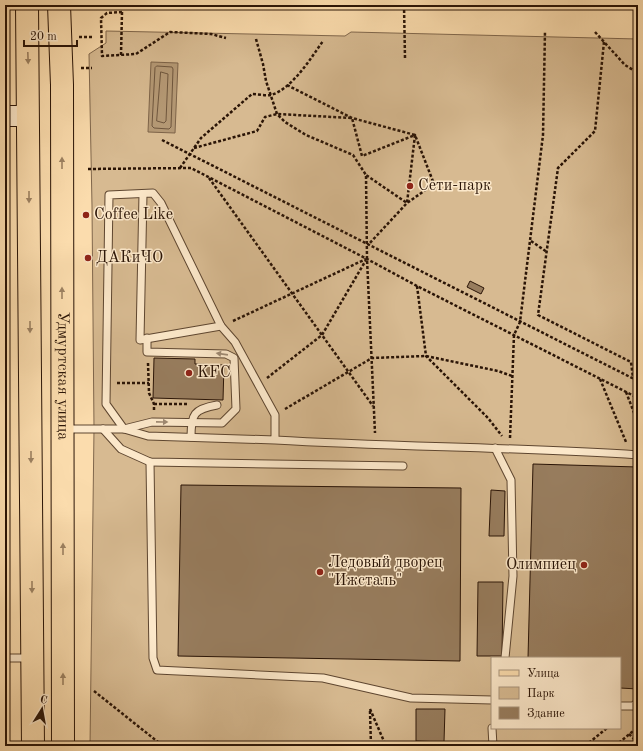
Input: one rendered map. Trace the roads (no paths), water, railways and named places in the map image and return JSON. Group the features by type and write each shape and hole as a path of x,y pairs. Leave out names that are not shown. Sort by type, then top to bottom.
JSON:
{"main road":[{"name":"Удмуртская улица","path":"27,5 33,746"},
{"name":"Удмуртская улица","path":"59,5 62,93 63,746"},
{"path":"32,626 63,625"}],"street":[{"path":"5,116 28,116"}],"lane":[{"path":"275,440 275,415 235,342 221,326 161,203 153,193 109,195 106,404 124,429 148,436 275,440 375,446 510,448 635,455"},
{"path":"143,194 140,340 221,326"},
{"path":"63,429 124,429 152,422 222,423 236,408 234,358 226,354 147,352 147,338"},
{"path":"191,437 191,422 194,414 202,408 218,406"},
{"path":"103,429 121,449 150,462 402,466"},
{"path":"495,448 511,480 513,576 505,657"},
{"path":"150,462 153,658 157,670 323,678 411,698 491,701"},
{"path":"5,658 33,658"},
{"path":"621,706 633,706 638,702"},
{"path":"492,729 493,746"}],"water":[{"path":"151,62 178,63 175,133 148,132"}],"place":[{"name":"Сети-парк","path":"410,186"},
{"name":"Coffee Like","path":"86,215"},
{"name":"ДАКиЧО","path":"88,258"},
{"name":"KFC","path":"189,373"},
{"name":"Олимпиец","path":"584,565"},
{"name":"Ледовый дворец \"Ижсталь\"","path":"320,572"}]}
